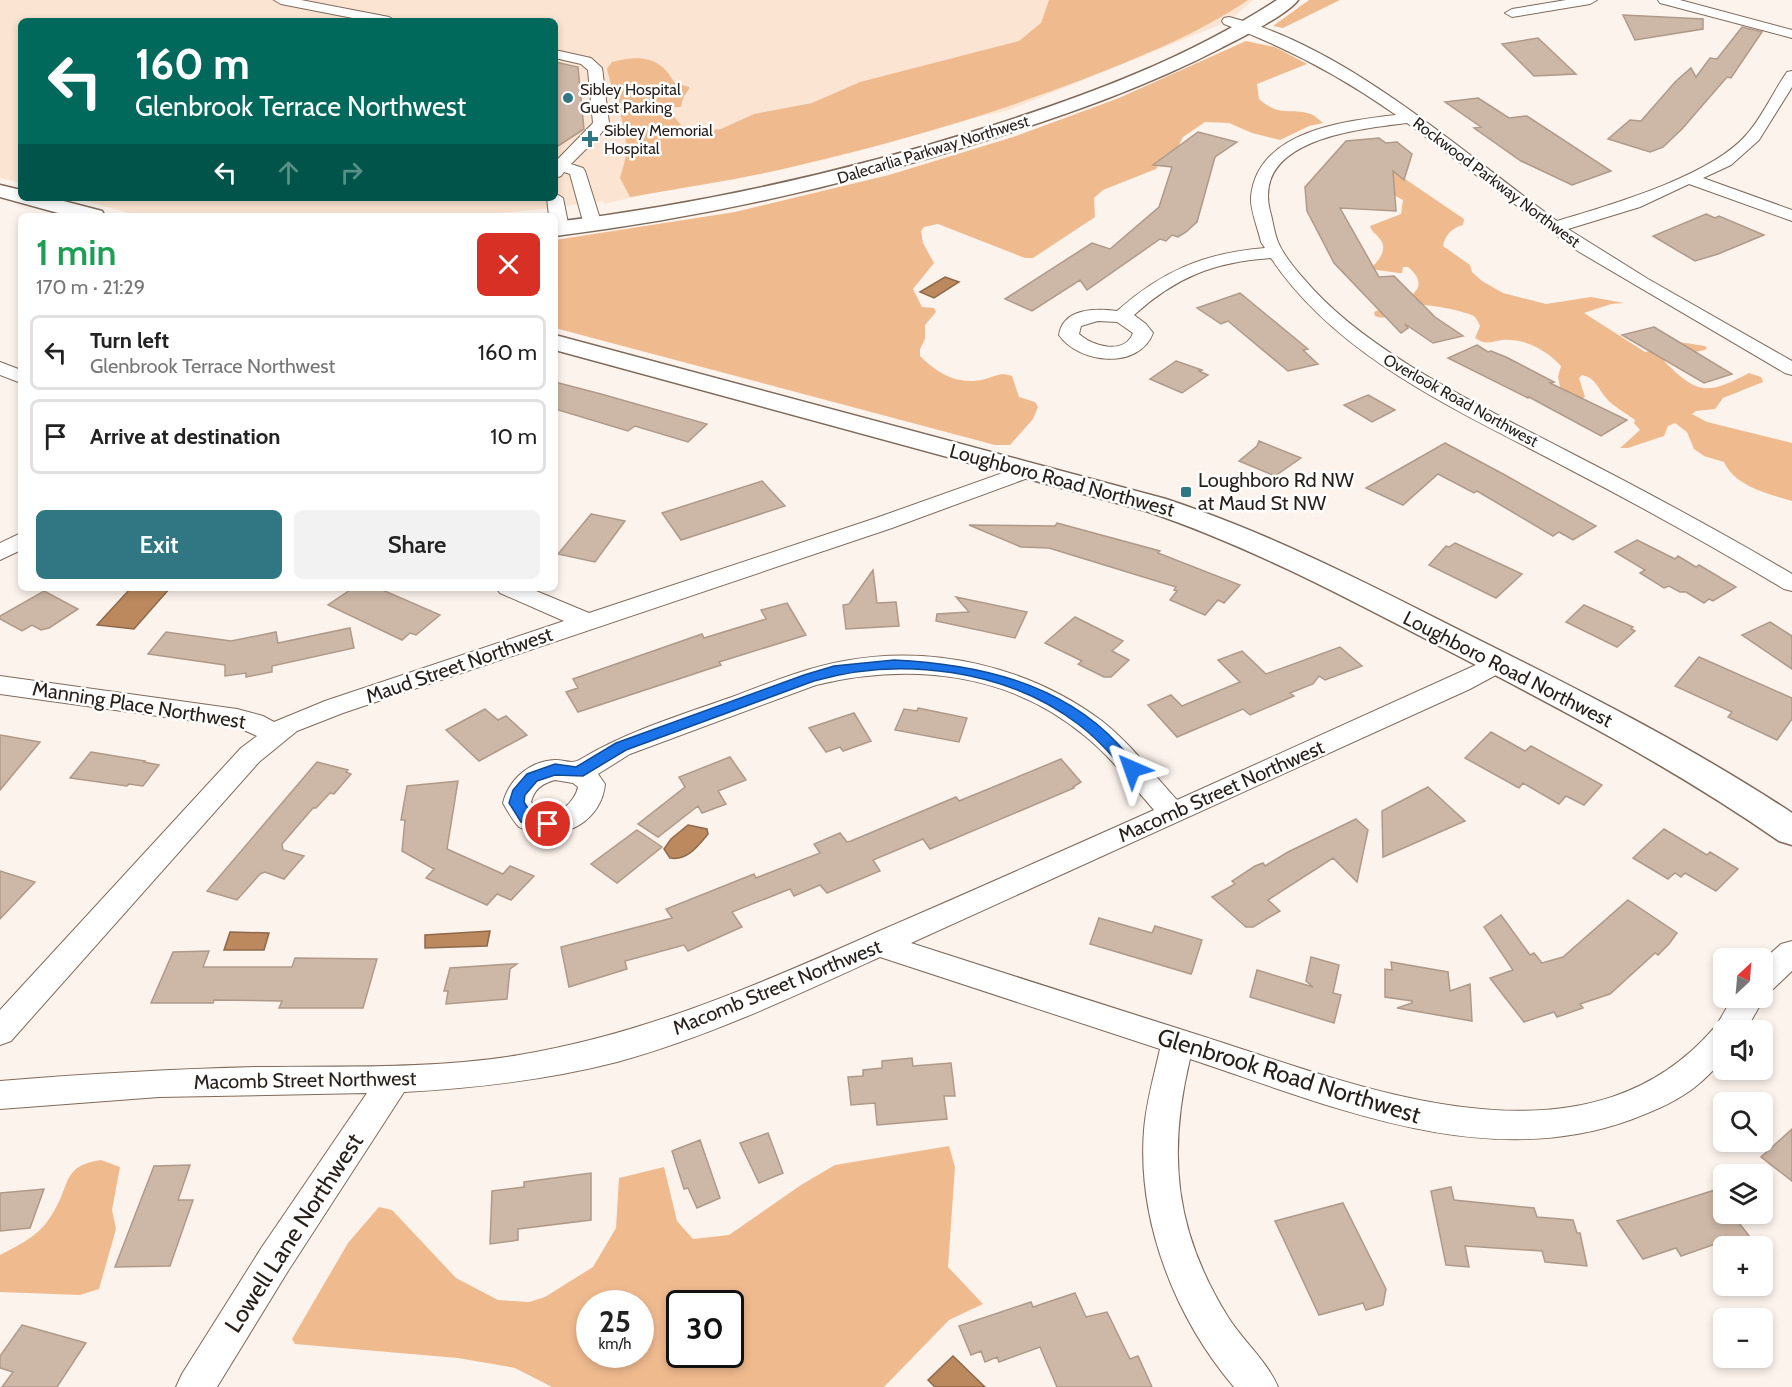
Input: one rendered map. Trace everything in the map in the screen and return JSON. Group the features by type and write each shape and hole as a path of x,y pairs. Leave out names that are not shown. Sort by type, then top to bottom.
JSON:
{"main road":[{"name":"Dalecarlia Parkway Northwest","path":"558,218 592,219 681,212 764,195 954,144 1050,113 1131,82 1197,53 1238,24 1263,0"},
{"name":"Dalecarlia Parkway Northwest","path":"1238,24 1289,0"},
{"path":"0,191 18,195"},
{"path":"38,201 83,213"},
{"name":"Loughboro Road Northwest","path":"558,343 1187,515 1254,540 1498,663 1672,755 1792,831"}],"street":[{"path":"281,0 374,18"},
{"path":"1512,13 1590,0"},
{"path":"1665,0 1792,34"},
{"name":"Rockwood Parkway Northwest","path":"1238,24 1344,74 1412,118 1555,227 1611,263 1792,369"},
{"path":"558,55 586,61 595,68 601,123 558,170"},
{"path":"1555,227 1634,203 1720,166 1753,137 1792,75"},
{"name":"Overlook Road Northwest","path":"1412,118 1360,124 1327,132 1296,144 1275,159 1262,177 1259,206 1265,230 1276,252 1302,287 1330,315 1366,345 1411,375 1710,536 1792,584"},
{"path":"558,170 577,171 592,219"},
{"path":"1690,179 1764,208 1792,216"},
{"path":"1121,317 1151,289 1181,272 1229,257 1276,252"},
{"path":"0,368 18,376"},
{"name":"Maud Street Northwest","path":"0,1032 250,755 274,734 313,714 884,523 1028,470"},
{"path":"515,591 587,622"},
{"name":"Macomb Street Northwest","path":"0,1095 159,1083 395,1079 493,1072 568,1060 617,1048 688,1025 782,988 1461,683 1498,663"},
{"path":"578,773 621,747 815,676 864,666 924,665 999,679 1058,704 1083,720 1106,740 1172,813"},
{"name":"Manning Place Northwest","path":"0,685 237,718 254,723 274,734"},
{"name":"Glenbrook Road Northwest","path":"879,945 1394,1111 1462,1124 1512,1126 1587,1119 1638,1102 1668,1087 1688,1074 1713,1050"},
{"path":"1773,970 1792,953"},
{"path":"1178,1042 1163,1103 1160,1133 1161,1180 1167,1214 1183,1268 1202,1307 1226,1346 1259,1387"},
{"name":"Lowell Lane Northwest","path":"195,1387 275,1259 395,1079"}],"shaded area":[{"path":"0,0 1253,0 1229,21 1009,110 604,204 603,201 500,213 129,213 85,201 558,201 558,18 18,18 18,182 0,178"},
{"path":"1049,0 1248,0 1189,34 1105,71 1013,105 905,138 776,171 630,197 620,178 626,157 626,143 607,69 612,62 640,58 655,62 668,73 674,82 689,87 689,89 683,98 681,107 660,103 655,106 669,111 681,125 690,130 721,129 754,114 812,103 860,82 1019,41 1041,23"},
{"path":"1309,0 1340,0 1283,28 1273,26"},
{"path":"1246,41 1275,47 1307,64 1257,84 1259,99 1266,105 1279,110 1311,114 1323,123 1309,126 1280,140 1252,133 1229,123 1205,122 1183,137 1179,145 1181,148 1217,154 1216,158 1166,154 1156,169 1103,190 1094,198 1095,217 1033,258 1025,258 938,224 924,227 921,231 923,243 934,263 913,289 922,307 934,308 936,312 925,325 925,339 920,349 920,356 934,368 958,380 975,381 1001,374 1012,376 1019,397 1035,402 1038,407 1033,419 1010,445 995,445 558,329 558,240 735,212 889,175 1013,137 1119,98"},
{"path":"1380,162 1464,219 1463,225 1447,235 1443,246 1470,265 1472,272 1482,281 1503,293 1546,304 1591,297 1624,303 1611,304 1584,313 1645,352 1674,345 1672,341 1705,346 1707,348 1705,350 1668,357 1664,361 1695,386 1713,388 1749,373 1761,377 1763,382 1723,398 1715,409 1696,411 1692,414 1707,422 1792,443 1792,501 1744,483 1729,470 1724,462 1704,456 1694,449 1687,432 1675,423 1668,426 1664,436 1628,448 1620,448 1640,430 1634,423 1635,420 1610,402 1594,381 1582,375 1579,378 1585,397 1581,399 1560,387 1558,377 1561,366 1542,350 1519,341 1485,342 1475,338 1480,326 1475,317 1471,315 1415,304 1389,316 1375,316 1374,312 1410,296 1419,284 1416,276 1408,267 1403,267 1402,273 1370,269 1379,258 1383,246 1370,226 1401,214 1403,200 1388,192"},
{"path":"945,277 959,282 934,298 920,292"},
{"path":"128,591 167,591 134,629 97,625"},
{"path":"688,825 707,829 708,834 687,855 670,858 664,849 671,839"},
{"path":"490,931 487,946 425,948 425,935"},
{"path":"230,932 269,933 264,950 224,950"},
{"path":"949,1146 955,1167 948,1267 983,1304 949,1320 884,1387 552,1387 515,1368 458,1358 295,1344 292,1339 348,1243 379,1207 392,1210 456,1278 498,1300 529,1302 545,1297 593,1267 616,1228 619,1178 664,1167 677,1221 693,1239 729,1235 801,1185 835,1165"},
{"path":"101,1160 120,1167 112,1210 116,1229 99,1289 80,1295 0,1292 0,1255 24,1242 43,1226 54,1211 73,1171 88,1163"},
{"path":"953,1356 985,1387 935,1387 928,1380"}],"building":[{"path":"1623,15 1703,19 1703,29 1635,40"},
{"path":"1742,27 1762,32 1731,78 1727,77 1682,129 1663,147 1650,152 1608,139 1630,120 1641,121 1676,81 1691,68 1696,77 1710,58 1717,59"},
{"path":"1538,38 1576,74 1534,76 1502,44"},
{"name":"Sibley Hospital Guest Parking","path":"558,63 578,67 584,129 558,146"},
{"path":"1478,98 1509,118 1527,116 1611,171 1572,185 1521,161 1474,128 1481,127 1445,102"},
{"path":"1198,132 1237,142 1215,157 1197,222 1186,232 1178,237 1172,235 1166,241 1160,239 1087,290 1080,280 1032,311 1005,299 1092,243 1110,249 1159,207 1172,167 1153,165"},
{"path":"1379,138 1386,143 1397,142 1412,154 1404,180 1393,171 1396,211 1340,208 1379,277 1394,276 1435,317 1463,336 1433,343 1405,324 1408,328 1401,333 1334,263 1307,211 1305,187 1346,141"},
{"path":"1706,214 1715,218 1719,216 1764,235 1695,261 1653,236"},
{"path":"1240,293 1308,349 1303,350 1318,364 1288,371 1228,321 1221,324 1197,308"},
{"path":"1654,327 1732,374 1704,383 1622,335"},
{"path":"1477,345 1488,352 1506,357 1554,382 1550,383 1627,420 1601,436 1529,397 1448,358"},
{"path":"1176,361 1202,370 1199,371 1208,375 1182,393 1150,379"},
{"path":"558,383 707,424 688,442 635,426 628,431 558,410"},
{"path":"1368,395 1395,410 1372,422 1344,405"},
{"path":"1259,441 1301,458 1275,476 1239,461 1257,446"},
{"path":"1445,443 1596,526 1573,540 1559,532 1553,536 1477,491 1474,493 1438,474 1403,505 1366,488"},
{"path":"762,481 785,506 681,540 662,513"},
{"path":"591,514 625,521 595,562 558,554"},
{"path":"1057,523 1160,551 1158,553 1240,585 1224,603 1218,600 1205,615 1170,600 1177,591 1174,590 1176,587 1049,548 1021,547 969,525 1055,526"},
{"path":"1637,540 1675,559 1678,556 1696,567 1699,565 1736,587 1713,601 1709,599 1704,603 1686,592 1680,592 1669,586 1664,588 1640,573 1645,570 1615,552"},
{"path":"1455,543 1522,574 1496,598 1429,565 1446,546 1449,547"},
{"path":"873,570 877,603 896,602 899,626 846,629 843,605 849,604"},
{"path":"44,591 78,609 49,628 41,630 32,625 22,631 0,619 0,616"},
{"path":"349,591 385,591 440,615 416,635 410,633 402,640 328,605"},
{"path":"956,597 1027,612 1015,638 936,621 937,614 969,612"},
{"path":"787,603 806,635 719,662 721,665 578,712 566,692 578,688 573,679 702,634 704,638 766,619 761,610"},
{"path":"1584,605 1633,627 1631,629 1635,631 1617,647 1566,622"},
{"path":"1075,617 1123,641 1112,651 1129,660 1111,677 1104,677 1078,664 1082,661 1045,643"},
{"path":"1770,622 1792,636 1792,669 1742,635"},
{"path":"350,628 354,648 272,666 272,672 246,677 246,673 225,676 225,665 148,654 166,632 231,641 276,632 278,643"},
{"path":"1340,647 1362,666 1325,680 1319,676 1313,684 1290,693 1294,696 1250,715 1243,709 1177,737 1148,705 1171,695 1182,706 1240,682 1218,660 1242,651 1266,674"},
{"path":"1699,657 1792,698 1792,719 1777,740 1728,717 1732,712 1675,686"},
{"path":"918,708 967,718 959,742 895,730 904,709 917,711"},
{"path":"485,709 498,720 506,716 527,735 479,761 446,730"},
{"path":"854,713 871,741 843,751 840,747 826,752 809,728"},
{"path":"1491,732 1525,751 1531,746 1602,785 1584,805 1566,796 1559,804 1523,783 1519,788 1465,758"},
{"path":"0,735 40,742 0,790"},
{"path":"91,752 159,765 143,786 70,778"},
{"path":"730,757 746,780 718,791 726,804 702,813 698,806 658,837 638,824 685,787 679,777"},
{"path":"1061,759 1081,782 1074,788 930,849 923,839 873,860 880,871 827,893 820,885 794,896 790,889 732,912 742,927 688,951 684,945 625,961 627,969 569,987 561,947 672,918 666,909 754,874 756,878 820,853 814,844 840,833 847,842 851,841 956,797 959,801"},
{"path":"317,762 348,770 346,772 351,774 334,794 330,793 316,808 313,808 282,844 283,850 304,856 284,879 265,872 260,874 237,900 207,891"},
{"path":"458,781 447,849 503,874 510,866 534,876 511,900 497,894 487,905 426,878 434,869 402,851 405,820 401,820 407,786"},
{"path":"1428,787 1465,821 1383,857 1382,811"},
{"path":"1356,819 1368,830 1357,882 1333,858 1268,900 1280,911 1253,927 1246,927 1212,897 1235,884 1232,881 1255,866 1263,863 1265,866 1288,852"},
{"path":"1664,829 1707,855 1710,852 1738,869 1716,891 1685,873 1681,877 1675,873 1668,879 1633,858"},
{"path":"637,830 662,847 617,883 591,864"},
{"path":"0,871 35,882 0,919"},
{"path":"1628,900 1677,933 1669,944 1658,955 1655,953 1610,994 1580,1004 1583,1008 1557,1017 1554,1012 1524,1022 1490,978 1513,970 1484,927 1501,915 1530,955 1534,953 1542,963 1563,957"},
{"path":"1099,918 1152,933 1155,926 1202,940 1191,974 1090,944"},
{"path":"209,951 203,967 292,967 295,958 377,959 363,1008 279,1008 282,1001 214,1000 213,1003 151,1003 173,952"},
{"path":"1311,957 1339,965 1333,993 1341,995 1334,1023 1250,997 1257,970 1313,987 1306,981"},
{"path":"1391,962 1448,972 1450,991 1470,984 1472,1021 1397,1008 1412,1003 1412,1001 1385,997 1385,969 1392,970"},
{"path":"517,964 510,969 507,999 446,1004 448,991 444,991 450,968"},
{"path":"912,1058 913,1066 951,1063 955,1096 944,1096 947,1119 877,1125 875,1103 851,1105 848,1077 863,1076 863,1070 882,1068 882,1061"},
{"path":"1792,1129 1792,1181 1773,1164 1761,1157 1767,1152 1773,1152 1773,1146"},
{"path":"768,1133 783,1173 759,1183 740,1143"},
{"path":"700,1140 720,1198 697,1208 688,1188 684,1189 672,1151"},
{"path":"190,1165 178,1200 193,1200 170,1266 115,1267 154,1166"},
{"path":"591,1173 591,1220 518,1229 518,1240 490,1244 492,1191 524,1187 524,1182"},
{"path":"1451,1187 1454,1200 1534,1208 1537,1217 1573,1220 1577,1233 1580,1233 1587,1266 1545,1262 1542,1251 1465,1246 1469,1267 1446,1265 1431,1191"},
{"path":"44,1189 30,1228 0,1231 0,1193"},
{"path":"1713,1191 1713,1224 1740,1224 1749,1236 1713,1236 1713,1245 1681,1256 1676,1248 1643,1259 1617,1221"},
{"path":"1343,1203 1386,1289 1383,1305 1366,1310 1363,1303 1319,1315 1275,1221"},
{"path":"1075,1293 1086,1317 1107,1312 1130,1359 1138,1356 1152,1387 1057,1387 1040,1347 999,1362 997,1357 985,1362 981,1351 971,1355 959,1326 1031,1302 1033,1307"},
{"path":"22,1325 86,1343 57,1387 2,1387 13,1372 0,1368 0,1356"}],"place":[{"name":"Sibley Hospital Guest Parking","path":"568,98"},
{"name":"Sibley Memorial Hospital","path":"590,139"},
{"name":"Loughboro Rd NW at Maud St NW","path":"1186,492"}],"route":[{"path":"548,824 526,818 517,803 518,794 523,785 543,772 567,770 578,773 621,747 809,678 864,666 894,664 939,666 999,679 1029,690 1058,704 1083,720 1106,740 1132,769"}]}
